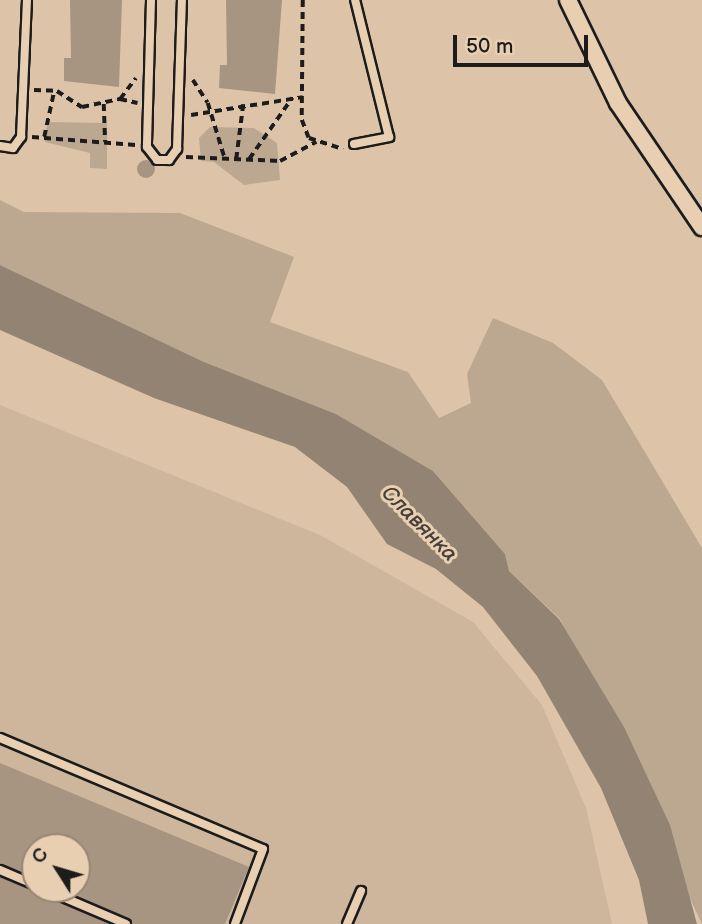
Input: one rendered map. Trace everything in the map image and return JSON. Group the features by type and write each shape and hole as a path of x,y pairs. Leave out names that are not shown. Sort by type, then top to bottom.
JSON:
{"street":[{"path":"568,0 618,103 702,226"}],"lane":[{"path":"0,146 13,148 21,137 27,0"},
{"path":"151,0 147,146 157,160 169,160 177,149 182,0"},
{"path":"354,144 389,137 355,0"},
{"path":"0,738 263,849 234,924"},
{"path":"0,870 21,879"},
{"path":"347,924 361,891"},
{"path":"77,903 126,924"}],"path":[{"path":"303,0 302,120 316,142 340,150 354,144"},
{"path":"120,99 142,71 141,82"},
{"path":"187,72 212,115 225,159"},
{"path":"32,102 33,77"},
{"path":"32,90 54,91 82,107 120,99 141,104"},
{"path":"44,138 54,91"},
{"path":"141,93 141,118"},
{"path":"186,114 212,115 243,104 304,97"},
{"path":"248,160 292,98"},
{"path":"104,104 105,142"},
{"path":"236,159 243,104"},
{"path":"31,125 30,136 140,145 141,131"},
{"path":"184,157 280,161 316,142"}],"shaded area":[{"path":"47,122 107,123 107,169 90,168 90,153 45,142"},
{"path":"210,127 254,128 277,143 280,180 244,185 214,162 201,161 199,138"},
{"path":"0,200 24,212 180,213 294,257 270,322 408,372 439,418 471,403 467,374 493,318 553,343 602,380 702,548 702,924 560,619 509,571 505,554 433,471 336,414 204,362 0,265"},
{"path":"0,405 320,535 473,622 542,705 586,808 612,924 0,924"}],"water":[{"name":"Славянка","path":"0,265 204,362 336,414 433,471 505,554 509,571 559,619 624,727 670,825 697,924 648,924 639,880 601,788 537,676 483,607 436,569 387,544 347,487 295,447 154,398 0,330"}],"building":[{"path":"70,0 122,0 119,87 64,81 64,58 71,58"},
{"path":"226,0 282,0 275,94 219,88 220,65 227,65"},
{"path":"146,160 152,163 155,169 152,175 146,178 140,175 137,169 140,163"},
{"path":"0,763 249,867 225,924 132,924 89,903 91,833 21,833 21,872 0,864"},
{"path":"0,877 21,885 21,903 64,903 109,924 0,924"}]}
